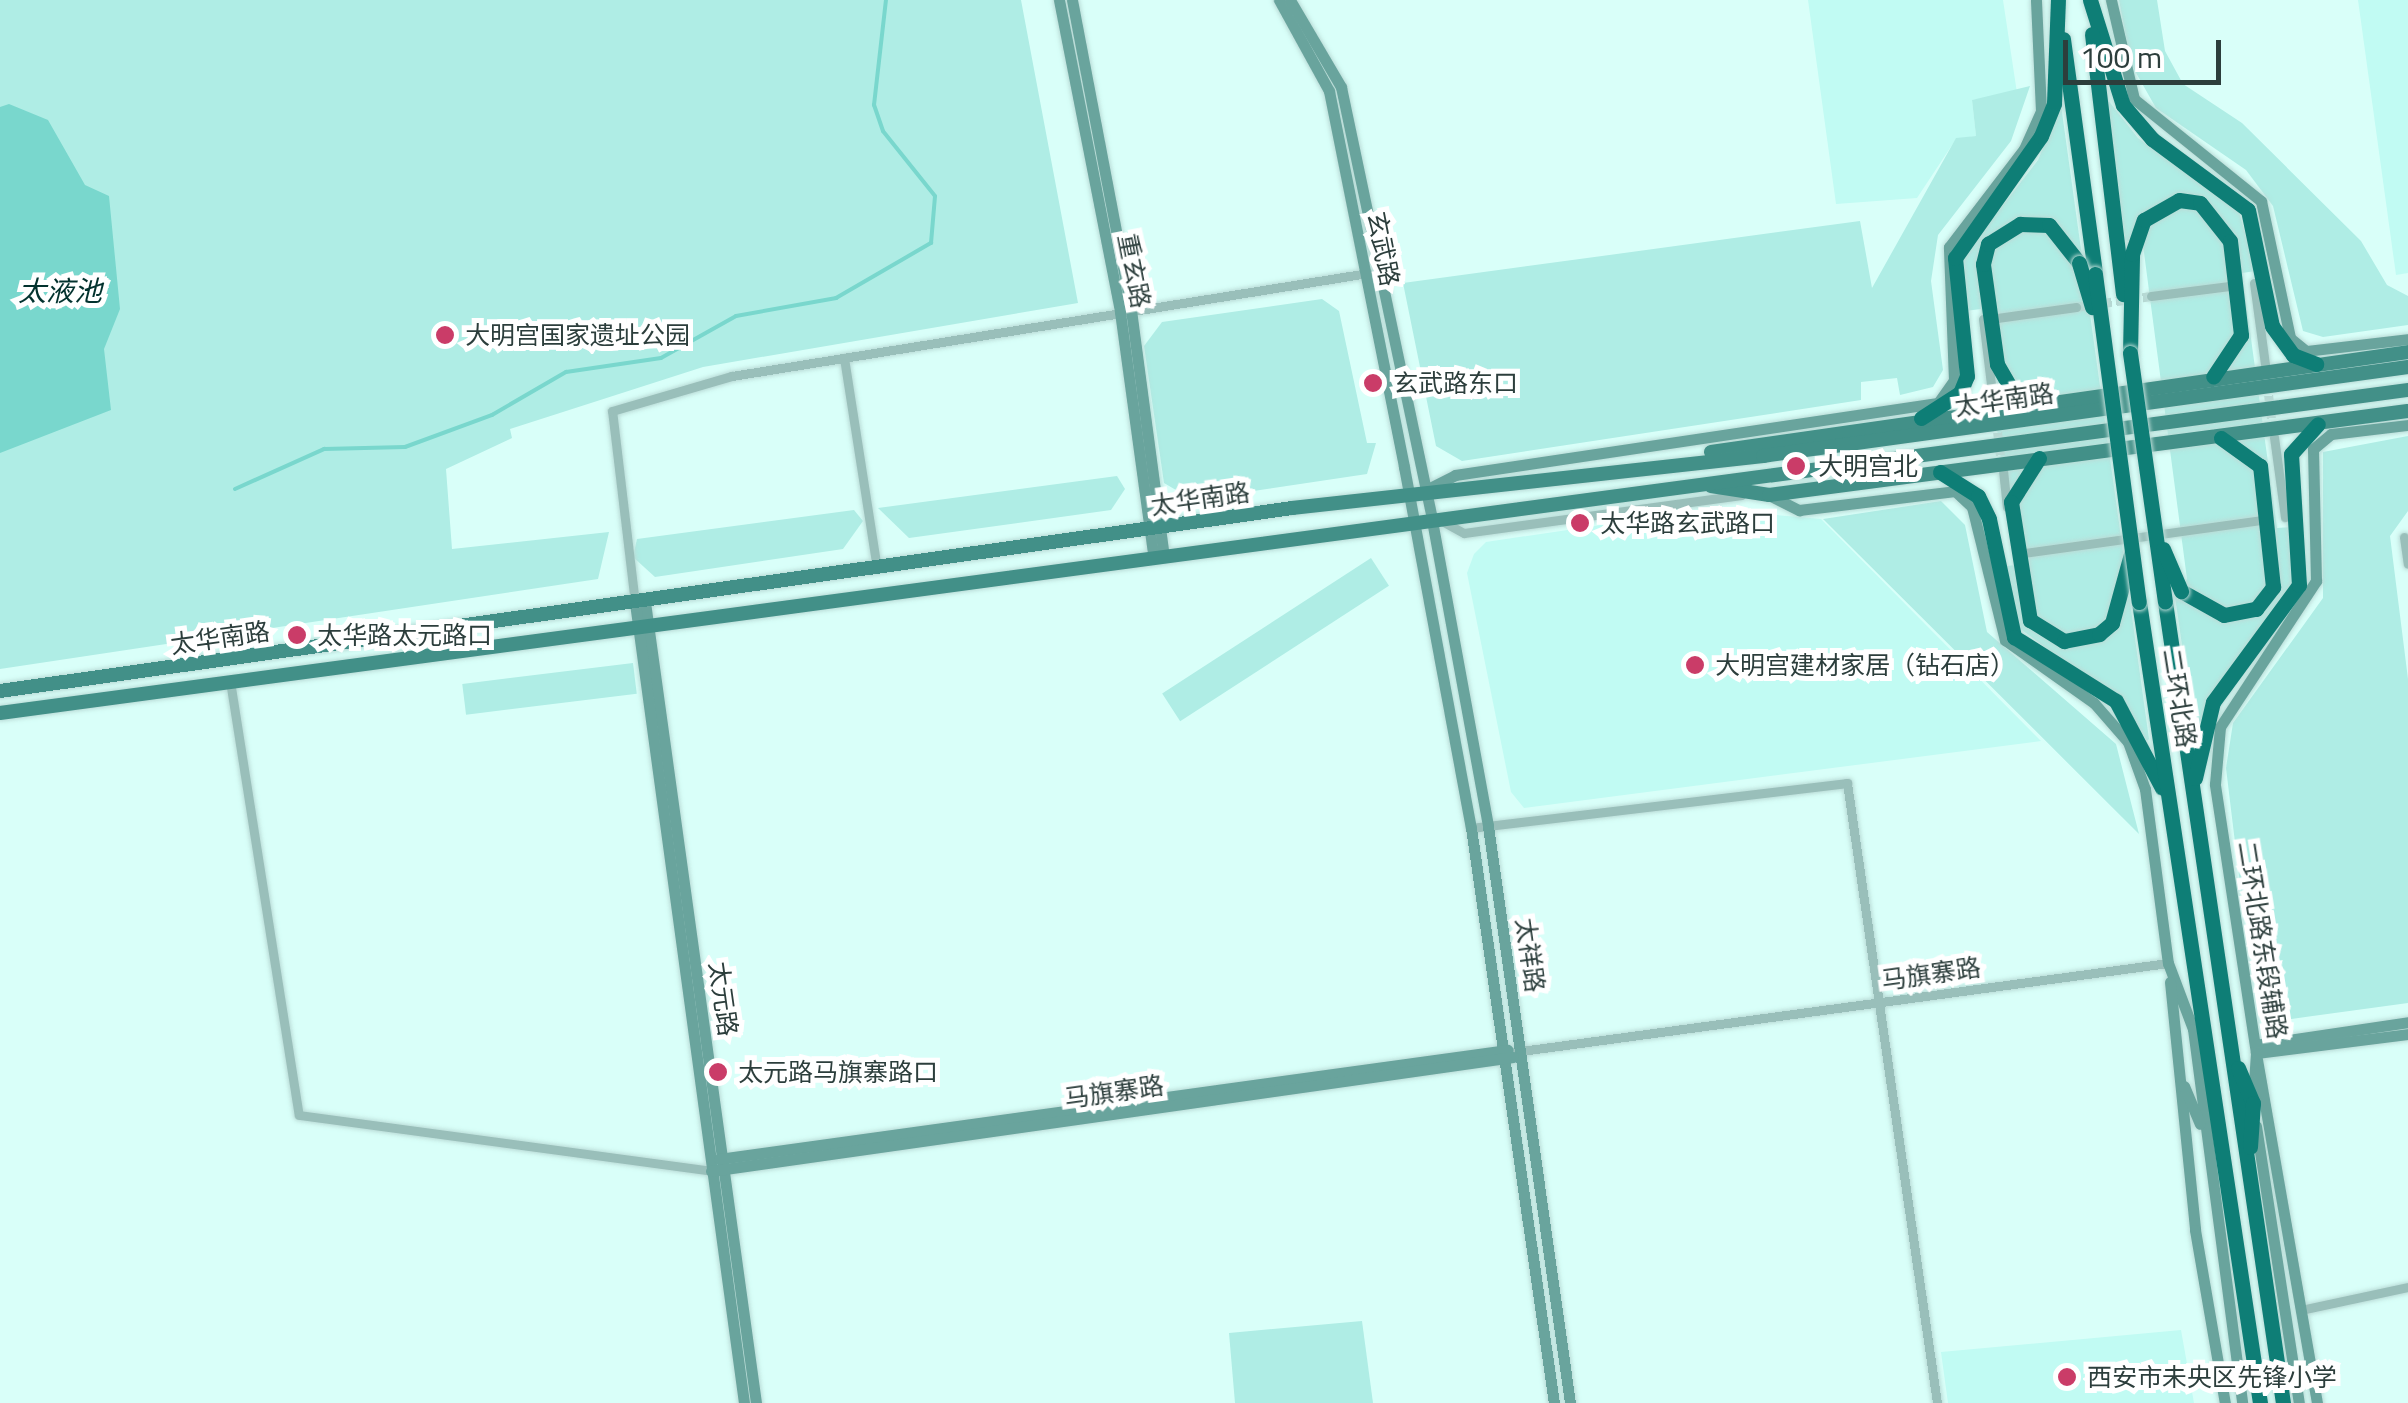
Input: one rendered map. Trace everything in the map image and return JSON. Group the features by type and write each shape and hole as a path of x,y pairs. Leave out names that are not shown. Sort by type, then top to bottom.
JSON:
{"highway":[{"name":"二环北路","path":"2058,0 2139,602 2260,1403"},
{"path":"1922,418 1946,406 1967,376 1955,258 2041,136 2054,104 2058,0"},
{"name":"二环北路","path":"2089,0 2154,527 2283,1403"},
{"path":"2089,0 2122,105 2152,140 2248,210 2272,326 2294,354 2316,364"},
{"path":"2130,352 2132,254 2144,220 2179,200 2200,204 2230,241 2242,336 2213,377"},
{"path":"2034,402 2001,378 1983,264 1988,244 2020,224 2049,226 2079,263 2107,358"},
{"path":"2193,797 2212,702 2299,585 2291,454 2318,424"},
{"path":"2154,527 2181,591 2224,615 2256,609 2273,587 2260,466 2221,438"},
{"path":"2039,458 2011,502 2030,620 2064,641 2083,640 2112,623 2133,545"},
{"path":"1940,472 1978,496 1989,519 2014,637 2116,702 2172,812"},
{"path":"2193,1029 2206,1054 2201,1083"},
{"path":"2229,1048 2253,1103 2248,1176"}],"main road":[{"path":"1686,458 1771,436 2408,352"},
{"name":"太华南路","path":"0,691 1416,492 1686,458 1763,456 2408,367"},
{"name":"太华南路","path":"0,713 642,628 1431,515 2408,390"},
{"path":"1690,482 1762,494 2408,412"}],"street":[{"name":"重玄路","path":"1058,0 1125,311"},
{"name":"重玄路","path":"1072,0 1125,311 1158,552"},
{"name":"玄武路","path":"1279,0 1329,91 1365,274 1416,492 1431,515"},
{"name":"玄武路","path":"1290,0 1341,87 1380,271 1416,492 1410,518"},
{"path":"1416,492 1455,475 1938,403 1954,380 1949,247 2024,149 2041,110 2036,0"},
{"path":"2111,0 2134,99 2261,201 2290,338 2306,351 2408,340"},
{"path":"640,603 612,411 844,358 1380,271"},
{"path":"2252,283 2265,364"},
{"path":"2151,296 2229,286"},
{"path":"1997,318 2076,307"},
{"path":"1967,322 1983,319 1994,401"},
{"path":"844,358 877,569"},
{"name":"二环北路东段辅路","path":"2299,1403 2253,1103 2256,1049 2216,748 2234,695 2311,596 2308,461 2320,440 2408,425"},
{"path":"2274,437 2283,517"},
{"path":"2002,470 2018,554"},
{"path":"1431,515 1464,533 1762,494 1799,510 1956,491 1972,507 2006,640 2094,703 2128,742 2145,789 2168,962 2184,1143 2225,1403"},
{"name":"太祥路","path":"1431,515 1488,826 1570,1403"},
{"name":"太祥路","path":"1410,518 1472,828 1554,1403"},
{"path":"2001,556 2262,520"},
{"path":"2404,537 2408,564"},
{"name":"太元路","path":"640,603 717,1164 756,1403"},
{"path":"230,680 298,1115 717,1164"},
{"path":"1472,828 1847,783 1937,1403"},
{"path":"2168,962 2193,1029 2242,1403"},
{"name":"马旗寨路","path":"717,1164 2168,962"},
{"path":"2256,1049 2408,1022"},
{"path":"2256,1049 2408,1034"},
{"path":"2256,1049 2317,1403"},
{"path":"2179,1072 2205,1136"},
{"path":"2184,1143 2201,1083"},
{"name":"太元路","path":"717,1164 744,1403"},
{"path":"2300,1310 2408,1287"}],"shaded area":[{"name":"大明宫国家遗址公园","path":"0,0 1021,0 1078,303 703,367 510,429 512,438 446,469 452,549 609,532 598,579 0,669"},
{"path":"1808,0 2003,0 2017,93 1972,100 1976,136 1956,139 1917,198 1836,204"},
{"path":"2119,0 2157,0 2165,51 2183,84 2242,123 2361,241 2387,285 2408,296 2408,325 2323,337 2303,331 2273,206 2246,170 2156,108 2131,64"},
{"path":"2358,0 2408,0 2408,273 2396,275"},
{"path":"2030,86 2011,141 1938,235 1931,281 1943,370 1933,387 1900,395 1897,378 1861,382 1861,400 1462,461 1436,446 1403,283 1860,221 1872,288 1956,138 1976,136 1972,100"},
{"path":"2107,99 2138,138 2239,212 2256,271 2242,273 2277,528 2291,527 2297,567 2285,602 2213,690 2195,735 2175,597 2187,579 2143,245 2125,240"},
{"path":"2061,105 2147,741 2126,708 2018,627 2000,567 2015,565 1981,309 1965,311 1964,255 2038,160"},
{"path":"1322,299 1339,311 1367,443 1376,443 1367,474 1193,500 1164,483 1144,346 1162,322"},
{"path":"2408,436 2408,511 2390,536 2408,679 2408,1003 2276,1021 2254,916 2244,917 2226,768 2233,723 2323,598 2323,452"},
{"path":"1117,476 1125,489 1111,510 909,538 878,508"},
{"path":"1941,501 1965,525 1987,632 2116,744 2139,834 1823,519"},
{"path":"1709,509 1821,519 2041,741 1524,808 1511,792 1467,573 1474,554 1486,542"},
{"path":"854,510 863,521 843,549 655,577 633,557 637,539"},
{"path":"1371,558 1389,586 1180,721 1162,694"},
{"path":"633,663 637,694 466,715 462,684"},
{"path":"1362,1321 1373,1403 1235,1403 1229,1333"},
{"name":"西安市未央区先锋小学","path":"2181,1330 2194,1403 1948,1403 1941,1352"}],"water":[{"name":"太液池","path":"9,104 48,120 85,185 109,196 120,309 104,349 111,410 0,453 0,107"}],"waterway":[{"path":"235,489 324,449 405,447 492,415 566,372 661,358 736,316 836,298 931,243 935,196 883,131 874,105 886,0"}],"tunnel":[{"path":"2076,307 2151,296"},
{"path":"2267,382 2273,431"},
{"path":"1996,419 2002,468"}],"place":[{"name":"大明宫国家遗址公园","path":"445,335"},
{"name":"玄武路东口","path":"1373,383"},
{"name":"大明宫北","path":"1796,466"},
{"name":"太华路玄武路口","path":"1580,523"},
{"name":"太华路太元路口","path":"297,635"},
{"name":"大明宫建材家居（钻石店）","path":"1695,665"},
{"name":"太元路马旗寨路口","path":"718,1072"},
{"name":"西安市未央区先锋小学","path":"2067,1377"}]}
